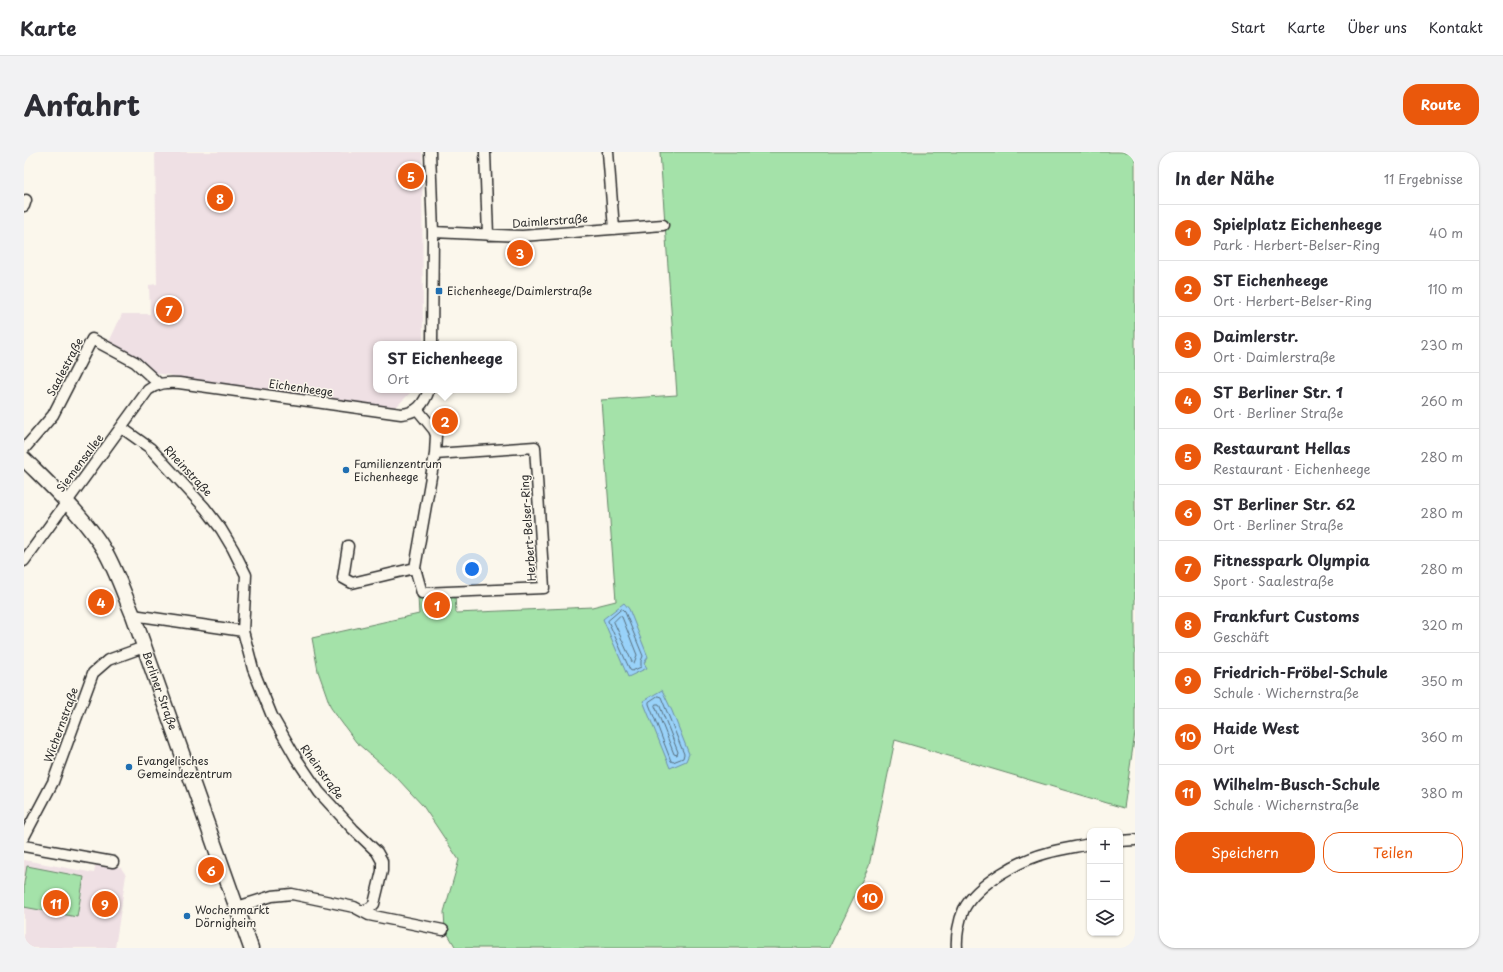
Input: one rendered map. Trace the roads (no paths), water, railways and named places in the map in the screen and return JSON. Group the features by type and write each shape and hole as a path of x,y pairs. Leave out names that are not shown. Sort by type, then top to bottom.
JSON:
{"street":[{"path":"430,152 433,232 432,341"},
{"path":"485,152 488,235"},
{"path":"608,152 614,229"},
{"name":"Daimlerstraße","path":"433,232 522,236 663,225"},
{"name":"Saalestraße","path":"24,449 53,415 92,339 135,362 159,384"},
{"name":"Eichenheege","path":"159,384 168,382 179,383 392,413 406,413 417,409"},
{"name":"Siemensallee","path":"24,561 122,428 148,390 159,384"},
{"path":"417,409 425,401 427,393"},
{"name":"Herbert-Belser-Ring","path":"417,409 434,430 436,435 435,454 415,568 422,593 544,588 535,448 435,454"},
{"name":"Rheinstraße","path":"122,428 150,448 205,508 233,549 246,575 243,631 253,669 272,716 296,758 319,792 353,829 377,852 382,860 382,871 374,904 370,908 362,911"},
{"name":"Berliner Straße","path":"24,459 91,530 106,553 118,578 133,615 251,948"},
{"path":"348,546 343,578 352,583 415,568"},
{"path":"133,615 243,631"},
{"name":"Wichernstraße","path":"24,837 53,782 93,673 108,660 144,647"},
{"path":"1123,841 1135,840"},
{"path":"957,948 957,937 963,910 982,888 1006,871 1038,856 1087,845"},
{"path":"24,846 113,862"},
{"path":"237,907 272,896 292,894 354,907 369,914 443,930"}],"water":[{"path":"624,603 629,609 648,657 644,663 647,668 628,677 603,619"},
{"path":"662,690 689,754 686,761 670,768 643,701"}],"place":[{"name":"Restaurant Hellas","path":"411,176"},
{"name":"Frankfurt Customs","path":"220,198"},
{"name":"Daimlerstr.","path":"520,253"},
{"name":"Eichenheege/Daimlerstraße","path":"439,291"},
{"name":"Fitnesspark Olympia","path":"169,310"},
{"name":"ST Eichenheege","path":"445,421"},
{"name":"Familienzentrum Eichenheege","path":"346,470"},
{"name":"ST Berliner Str. 1","path":"101,602"},
{"name":"Spielplatz Eichenheege","path":"437,605"},
{"name":"Evangelisches Gemeindezentrum","path":"129,767"},
{"name":"ST Berliner Str. 62","path":"211,870"},
{"name":"Haide West","path":"870,897"},
{"name":"Wilhelm-Busch-Schule","path":"56,903"},
{"name":"Friedrich-Fröbel-Schule","path":"105,904"},
{"name":"Wochenmarkt Dörnigheim","path":"187,916"}]}
